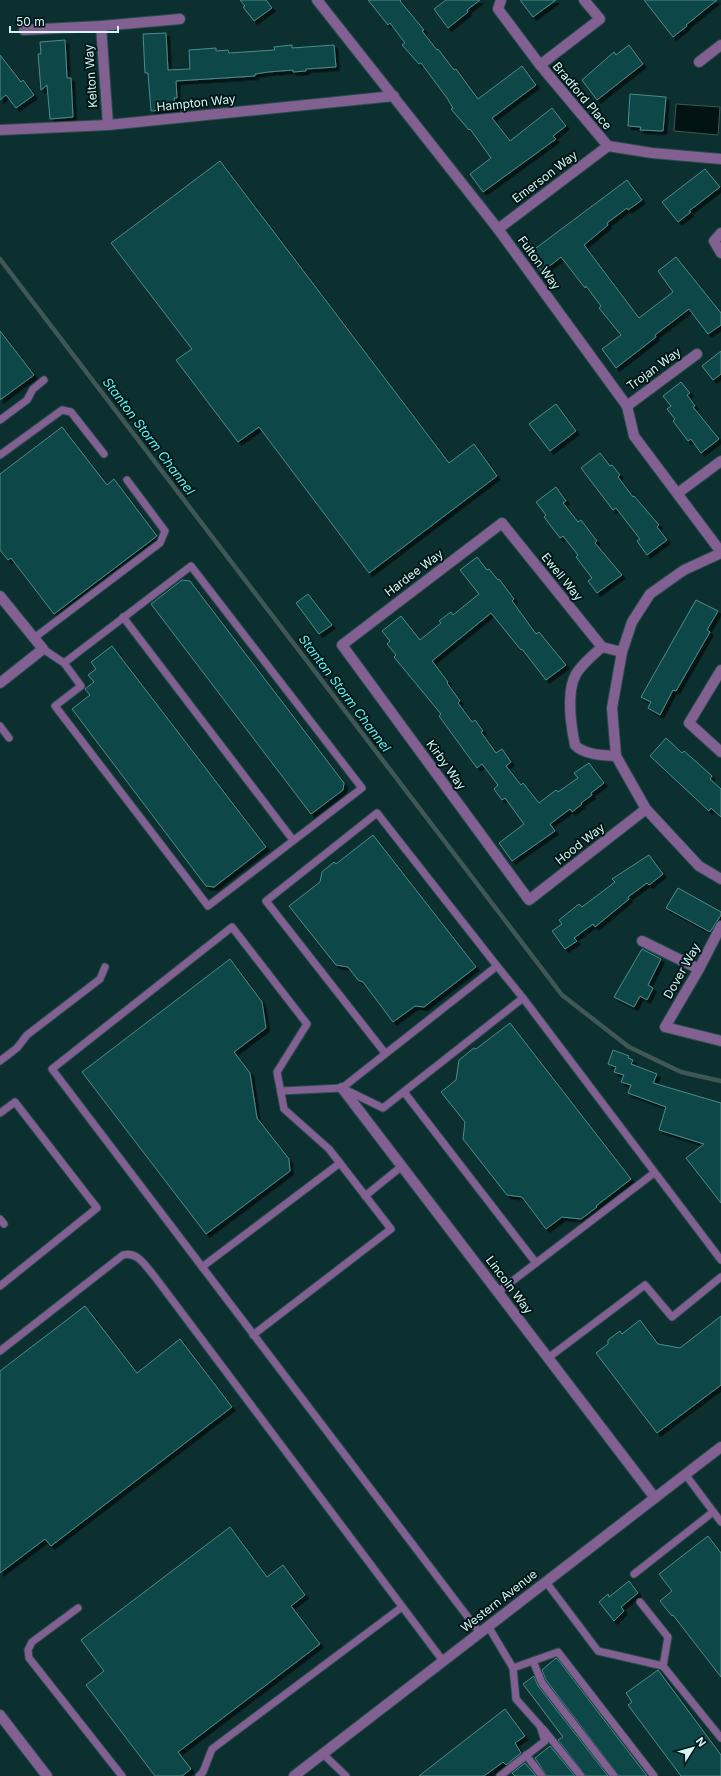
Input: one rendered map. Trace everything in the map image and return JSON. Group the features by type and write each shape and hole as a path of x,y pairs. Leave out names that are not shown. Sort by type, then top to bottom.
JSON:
{"street":[{"name":"Fulton Way","path":"317,0 498,229 627,406 634,436 721,552"},
{"path":"540,66 600,20 584,0"},
{"name":"Bradford Place","path":"499,4 540,66 608,146 652,153 721,159"},
{"path":"24,30 101,26 180,19"},
{"name":"Kelton Way","path":"101,26 108,125"},
{"path":"699,62 721,45"},
{"name":"Hampton Way","path":"0,130 108,125 394,96"},
{"name":"Emerson Way","path":"498,229 608,146"},
{"path":"721,233 714,241 721,253"},
{"name":"Trojan Way","path":"627,406 697,354"},
{"path":"678,493 721,461"},
{"name":"Hardee Way","path":"342,645 502,522"},
{"name":"Ewell Way","path":"502,522 602,647"},
{"path":"721,552 684,570 650,594 632,622 622,652 612,708 616,756 646,809 699,866 721,879"},
{"path":"0,596 43,649 0,683"},
{"name":"Kirby Way","path":"342,645 530,900"},
{"path":"616,756 586,752 577,748 575,745 571,721 572,690 576,674 602,647 622,652"},
{"path":"721,670 689,723 721,752"},
{"name":"Hood Way","path":"530,900 646,809"},
{"name":"Dover Way","path":"721,926 699,970 665,1027 721,1041"},
{"path":"642,941 699,970"},
{"name":"Lincoln Way","path":"342,1088 655,1498"},
{"name":"Western Avenue","path":"294,1776 721,1447"},
{"path":"0,1715 47,1776"}],"lane":[{"path":"0,420 27,400 33,389 44,380"},
{"path":"0,455 62,410 72,412 104,454"},
{"path":"34,638 160,543 165,531 127,480"},
{"path":"43,649 64,663 82,686 55,706 208,906 362,788 191,566 64,663"},
{"path":"123,618 294,840"},
{"path":"0,726 9,738"},
{"path":"385,1053 266,901 377,813 523,998 721,1260"},
{"path":"253,1335 391,1229 329,1149 284,1109 277,1072 307,1024 232,927 52,1069 253,1335 480,1633"},
{"path":"342,1088 497,966"},
{"path":"0,1061 17,1048 27,1035 100,979 105,967"},
{"path":"281,1091 342,1088 383,1108 523,998"},
{"path":"404,1092 536,1263"},
{"path":"0,1113 15,1102 97,1208 0,1286"},
{"path":"202,1267 340,1163"},
{"path":"365,1196 402,1166"},
{"path":"498,1292 654,1173"},
{"path":"0,1351 123,1254 130,1253 136,1256 155,1277 442,1661"},
{"path":"548,1358 645,1285 672,1317 721,1277"},
{"path":"686,1474 721,1522"},
{"path":"634,1574 713,1512"},
{"path":"546,1582 598,1651 663,1666 721,1738"},
{"path":"640,1602 668,1637 663,1666"},
{"path":"199,1776 203,1772 212,1749 402,1607"},
{"path":"78,1608 32,1642 28,1650 29,1658 122,1776"},
{"path":"488,1626 513,1668 516,1699 581,1776"},
{"path":"513,1668 558,1652 654,1776"},
{"path":"533,1661 542,1683 614,1776"},
{"path":"500,1776 545,1741 540,1726"},
{"path":"323,1754 346,1776"},
{"path":"526,1755 542,1776"}],"shaded area":[{"path":"676,104 720,107 718,135 674,131"}],"building":[{"path":"240,0 266,0 272,8 254,21 243,7 245,6"},
{"path":"368,0 401,0 400,1 424,30 422,31 454,70 456,69 478,99 522,66 536,85 492,118 510,141 552,108 566,126 553,136 556,139 483,192 470,174 491,158 470,129 469,130 451,109 453,108 447,98 421,63 419,64 402,45 405,43 390,23 388,25"},
{"path":"446,0 480,0 448,28 434,9"},
{"path":"520,0 556,0 533,17"},
{"path":"644,0 717,0 673,37"},
{"path":"166,33 168,70 190,69 189,50 216,48 216,51 228,50 229,53 275,50 274,47 292,45 292,48 334,45 336,67 306,69 306,71 293,72 293,70 268,72 255,74 255,76 176,81 177,98 174,98 175,109 151,111 148,73 145,73 143,34"},
{"path":"65,40 67,78 71,78 73,117 50,119 47,85 41,90 38,54 41,54 40,42"},
{"path":"629,45 643,64 597,100 582,80 614,52 616,55"},
{"path":"0,55 21,82 23,80 34,95 16,108 6,95 0,100"},
{"path":"630,94 666,97 663,131 640,130 641,127 628,126"},
{"path":"220,161 449,463 474,444 497,476 369,573 259,427 238,442 176,360 192,349 111,243"},
{"path":"705,169 720,187 689,211 691,212 678,222 662,202"},
{"path":"627,180 642,200 628,210 627,208 607,223 608,225 584,245 639,318 673,292 658,271 676,257 721,313 721,325 708,334 689,309 616,368 602,349 621,335 599,308 601,306 586,286 585,288 561,257 542,272 528,254"},
{"path":"0,331 34,375 0,400"},
{"path":"721,351 721,374 713,380 702,366"},
{"path":"681,382 690,393 687,395 695,406 693,407 719,439 701,453 691,439 688,441 673,421 675,419 667,409 671,406 663,396"},
{"path":"556,404 576,431 550,451 529,424"},
{"path":"62,427 107,485 114,479 157,536 54,614 11,558 8,560 0,550 0,474"},
{"path":"600,453 610,466 612,465 620,475 618,477 633,497 634,496 659,525 657,527 667,540 647,555 637,541 640,539 616,508 613,510 581,468"},
{"path":"556,487 566,501 563,503 578,522 581,520 597,541 595,543 622,575 597,593 588,581 592,578 576,557 578,555 563,536 560,538 544,517 546,515 536,502"},
{"path":"477,557 487,570 489,569 498,580 499,579 514,599 512,601 536,634 539,632 566,665 546,680 491,613 432,661 448,682 447,683 460,701 458,703 472,722 475,720 483,731 481,732 496,753 502,749 511,762 506,766 521,785 523,783 539,803 556,790 558,792 578,778 574,773 589,763 604,783 591,793 592,795 572,812 570,809 550,824 555,831 512,861 499,843 524,824 505,798 502,800 494,789 498,785 482,764 477,768 439,716 441,714 394,657 396,655 387,644 390,641 382,631 401,616 420,640 441,623 439,621 451,612 453,615 479,594 460,570"},
{"path":"182,580 190,581 344,783 343,790 311,814 151,604"},
{"path":"308,594 332,625 319,634 296,603"},
{"path":"696,600 718,611 707,630 710,632 676,691 673,690 660,715 648,708 651,702 641,697"},
{"path":"112,646 266,847 214,887 206,886 72,709 90,695 85,689 94,682 88,675 96,669 91,662"},
{"path":"666,738 682,753 684,751 712,776 710,779 721,789 721,817 711,808 709,811 650,756"},
{"path":"373,835 476,967 424,1007 415,1006 393,1022 363,982 358,980 348,967 336,965 289,906 320,882 322,872 334,862 336,864"},
{"path":"649,855 663,874 649,885 647,883 628,897 629,899 595,927 593,924 574,938 577,941 565,949 552,931 562,924 559,920 579,904 582,907 615,882 612,879"},
{"path":"678,888 721,912 721,915 710,932 666,908"},
{"path":"642,949 661,959 648,985 653,988 647,1000 640,996 634,1007 614,997"},
{"path":"230,959 262,1002 266,1028 234,1052 250,1073 257,1118 289,1159 290,1171 206,1234 82,1072"},
{"path":"510,1023 631,1179 581,1219 562,1217 546,1229 522,1197 507,1195 463,1139 465,1122 441,1092 456,1080 459,1060"},
{"path":"613,1050 629,1056 628,1058 633,1060 631,1064 657,1074 653,1083 721,1103 721,1203 686,1158 704,1144 659,1130 666,1107 628,1093 631,1085 621,1082 624,1075 614,1072 616,1067 608,1064"},
{"path":"85,1306 137,1373 180,1339 232,1407 51,1546 45,1539 0,1573 0,1371"},
{"path":"721,1316 721,1385 657,1433 596,1353 608,1344 608,1340 620,1331 622,1334 640,1320 658,1344 680,1348"},
{"path":"230,1527 267,1577 283,1565 305,1595 291,1606 320,1644 178,1752 191,1769 182,1776 155,1776 86,1685 104,1671 81,1640"},
{"path":"708,1536 721,1553 721,1677 673,1615 672,1616 660,1601 672,1591 659,1574"},
{"path":"629,1581 638,1593 621,1607 624,1611 614,1621 599,1602 608,1594 609,1597"},
{"path":"556,1658 647,1776 619,1776 546,1680 542,1670"},
{"path":"658,1670 721,1755 721,1776 681,1776 628,1705 632,1702 626,1693"},
{"path":"534,1676 538,1686 608,1776 586,1776 558,1740 563,1737 523,1684"},
{"path":"505,1709 525,1736 515,1743 521,1753 506,1765 503,1762 484,1776 419,1776"},
{"path":"550,1746 575,1776 547,1776 535,1758"},
{"path":"525,1763 536,1776 515,1776 512,1773"}],"waterway":[{"name":"Stanton Storm Channel","path":"0,259 562,995 629,1047 681,1072 721,1081"}]}
